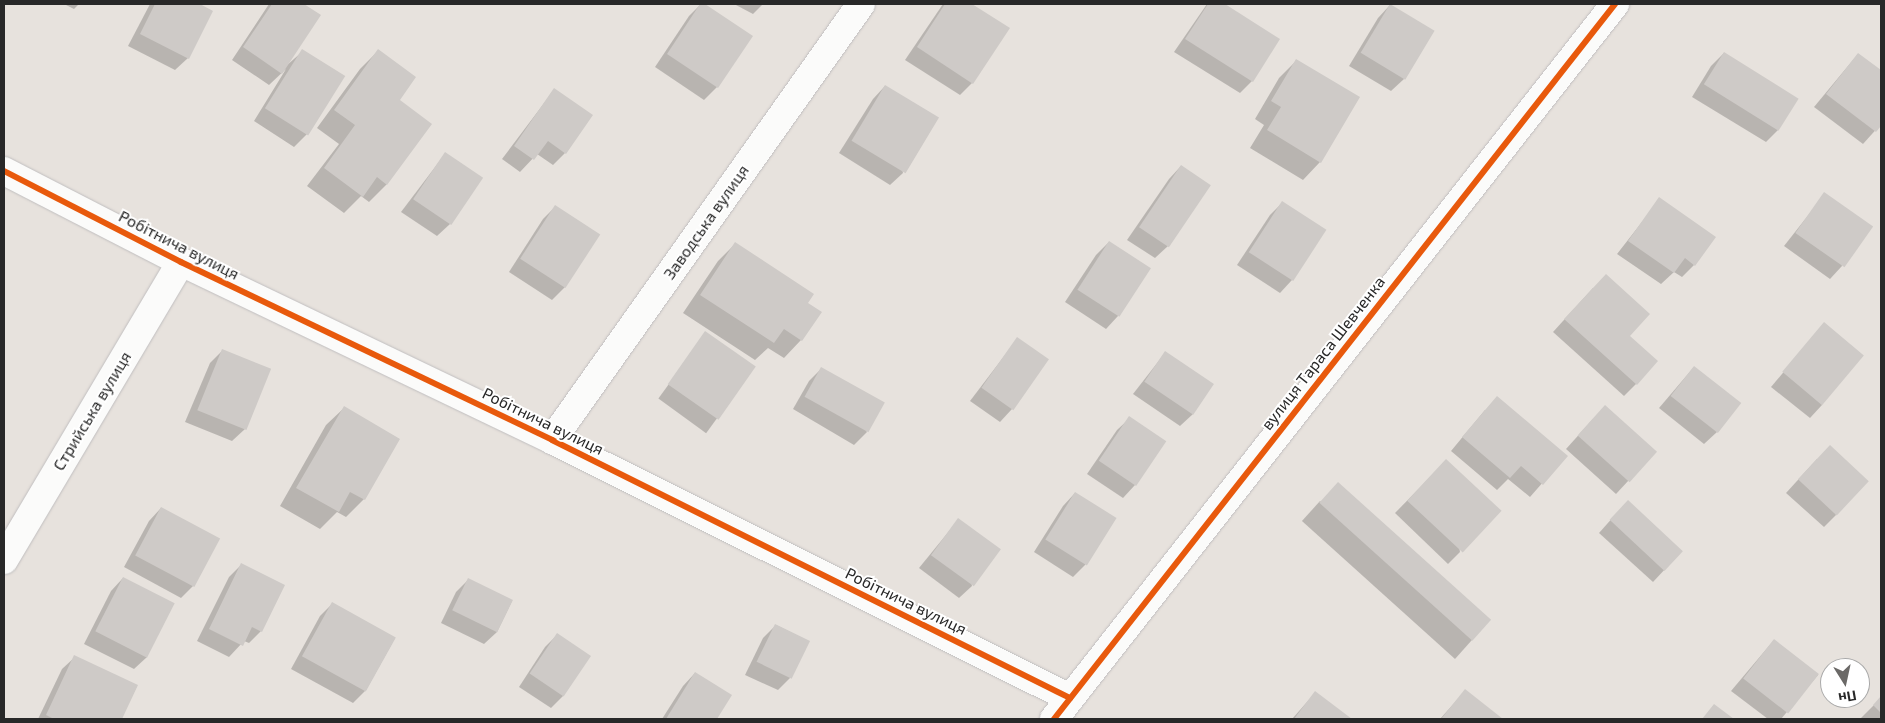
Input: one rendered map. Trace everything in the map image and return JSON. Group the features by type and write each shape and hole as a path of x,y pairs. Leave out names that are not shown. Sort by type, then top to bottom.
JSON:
{"street":[{"name":"Заводська вулиця","path":"552,440 861,4"},
{"name":"вулиця Тараса Шевченка","path":"1062,709 1615,4"},
{"name":"Робітнича вулиця","path":"4,171 181,262 552,440 1062,709"},
{"name":"Стрийська вулиця","path":"4,560 181,262"}],"building":[{"path":"155,4 200,4 213,11 189,59 140,34"},
{"path":"272,4 304,4 321,15 282,74 243,47"},
{"path":"700,4 705,4 753,36 718,88 667,54"},
{"path":"945,4 972,4 1010,28 973,84 917,47"},
{"path":"1208,4 1225,4 1280,39 1253,82 1185,39"},
{"path":"1390,4 1435,31 1405,80 1361,53"},
{"path":"302,49 345,76 308,135 265,108"},
{"path":"378,49 416,77 400,100 432,124 387,185 377,177 363,197 324,168 355,125 334,110"},
{"path":"1724,52 1799,99 1778,131 1704,84"},
{"path":"1858,53 1881,70 1881,126 1876,132 1826,94"},
{"path":"1296,59 1360,97 1321,163 1267,130 1281,107 1271,101"},
{"path":"885,85 939,117 906,173 852,141"},
{"path":"554,88 593,115 566,154 548,141 534,160 514,146"},
{"path":"445,152 483,178 451,225 413,199"},
{"path":"1181,165 1211,185 1169,247 1139,227"},
{"path":"1824,192 1873,226 1844,267 1795,233"},
{"path":"1659,197 1716,237 1695,266 1685,258 1674,273 1628,241"},
{"path":"1282,201 1326,230 1293,281 1249,252"},
{"path":"555,205 600,234 565,288 520,259"},
{"path":"1109,241 1151,268 1119,317 1077,290"},
{"path":"735,242 814,294 808,303 822,312 802,341 784,329 774,343 700,295"},
{"path":"1606,274 1650,314 1630,336 1658,361 1637,385 1564,319"},
{"path":"1824,322 1864,355 1822,405 1782,372"},
{"path":"705,331 756,367 719,420 668,384"},
{"path":"1017,337 1049,359 1013,410 981,388"},
{"path":"222,349 271,369 246,430 197,410"},
{"path":"1165,351 1214,384 1193,415 1144,382"},
{"path":"1694,366 1741,403 1718,433 1671,396"},
{"path":"821,367 885,402 868,432 805,397"},
{"path":"1497,396 1568,456 1543,485 1521,466 1510,478 1462,437"},
{"path":"1605,405 1657,452 1630,482 1578,435"},
{"path":"344,406 400,439 365,500 350,492 339,512 296,488"},
{"path":"1129,416 1166,441 1136,486 1099,461"},
{"path":"1830,445 1869,481 1837,516 1798,479"},
{"path":"1446,459 1502,511 1463,553 1407,501"},
{"path":"1338,482 1491,620 1472,641 1319,503"},
{"path":"1075,492 1117,518 1087,565 1045,539"},
{"path":"1628,500 1683,551 1664,571 1610,520"},
{"path":"161,507 220,538 194,587 135,556"},
{"path":"958,518 1001,549 974,586 931,555"},
{"path":"241,563 285,585 262,632 252,627 243,646 209,629"},
{"path":"123,577 175,603 147,658 95,631"},
{"path":"468,578 513,600 497,632 452,610"},
{"path":"332,602 396,637 366,692 302,656"},
{"path":"775,624 810,641 792,679 757,662"},
{"path":"557,633 591,656 564,697 530,674"},
{"path":"1774,639 1819,674 1788,713 1743,678"},
{"path":"74,655 138,685 122,719 54,719 46,715"},
{"path":"695,672 732,695 717,719 666,719"},
{"path":"1465,689 1503,719 1441,719"},
{"path":"1315,691 1352,719 1294,719"},
{"path":"1881,696 1881,713 1873,705"},
{"path":"1714,704 1734,719 1702,719"}],"cycle path":[{"path":"1054,719 1615,4"},
{"path":"4,171 181,262 552,440 1070,698"}]}
